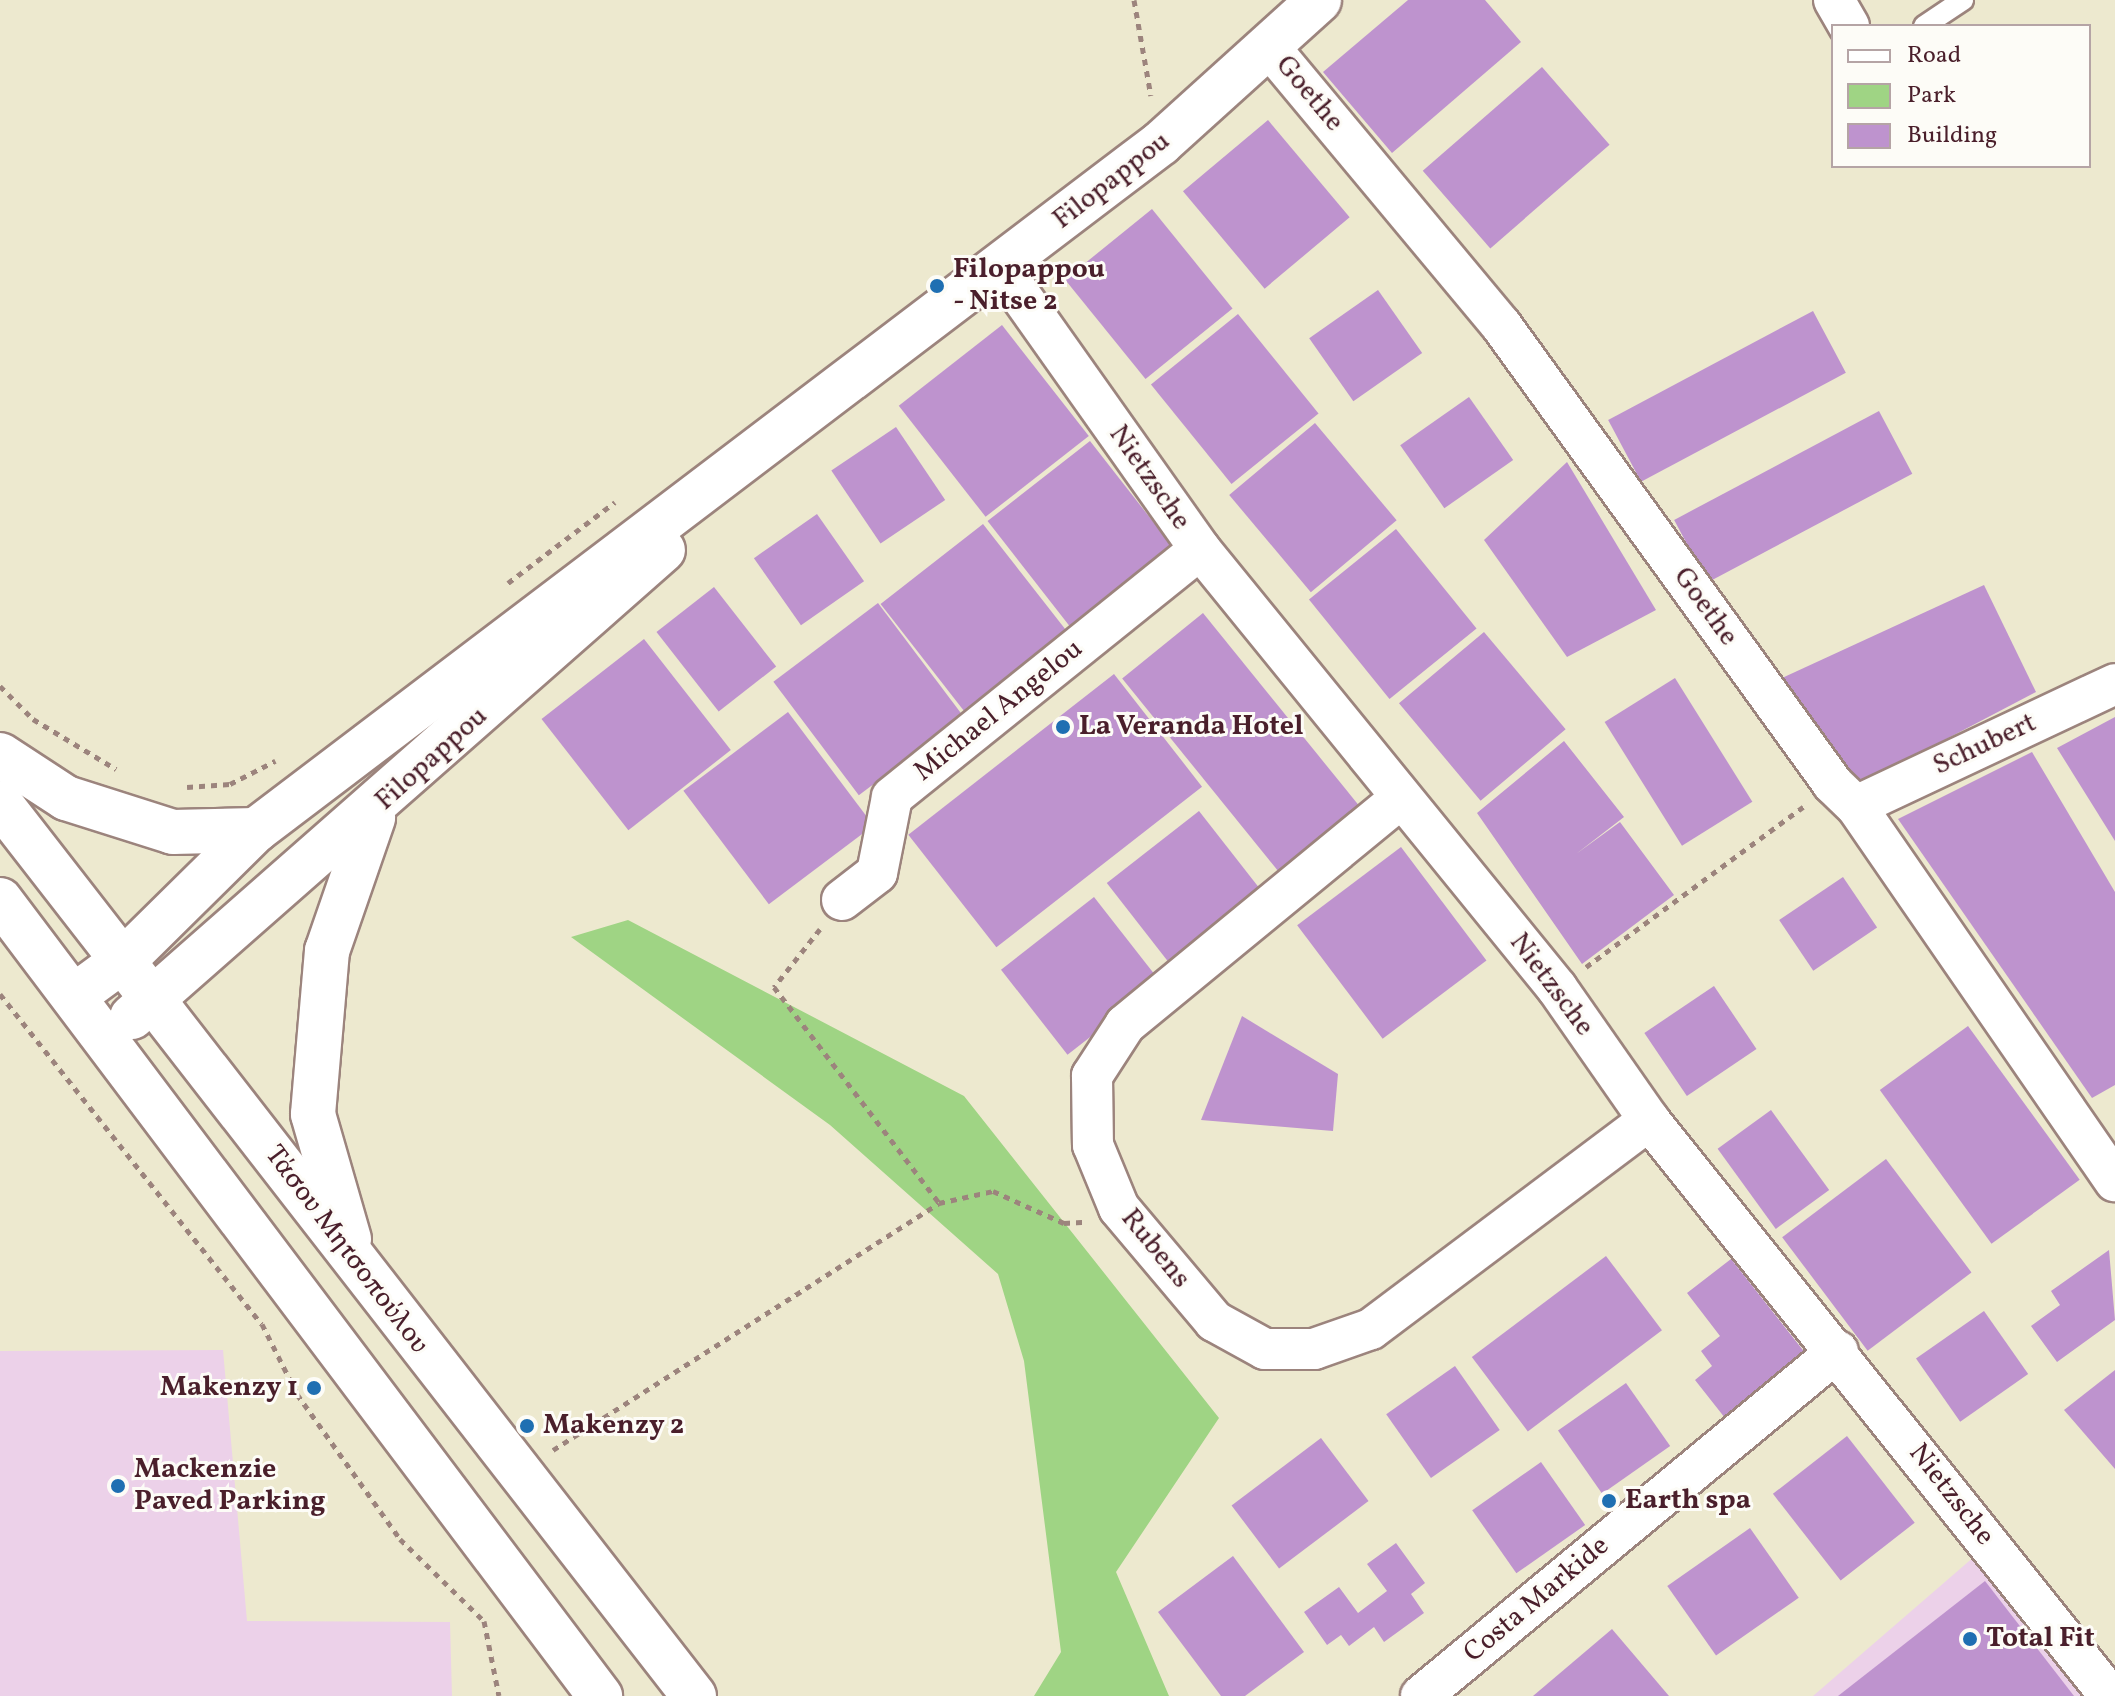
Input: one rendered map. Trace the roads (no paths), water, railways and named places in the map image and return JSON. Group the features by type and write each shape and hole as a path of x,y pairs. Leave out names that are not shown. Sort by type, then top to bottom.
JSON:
{"street":[{"name":"Filopappou","path":"77,994 126,958 256,830 702,487 742,468 1001,268 1161,143 1271,49 1319,0"},
{"path":"1834,0 1848,24"},
{"name":"Goethe","path":"1271,49 1501,325 1844,795 2115,1181"},
{"name":"Nietzsche","path":"1001,268 1200,549 1557,988 1649,1120 1838,1351 2110,1696"},
{"name":"Filopappou","path":"108,1035 156,1000 377,809 709,509 742,468"},
{"name":"Michael Angelou","path":"842,900 877,873 892,797 1200,549"},
{"name":"Schubert","path":"1844,795 2115,684"},
{"path":"0,755 66,798 173,832 256,830"},
{"name":"Rubens","path":"1401,798 1125,1025 1092,1076 1093,1145 1119,1208 1214,1321 1265,1349 1314,1349 1371,1329 1649,1120"},
{"name":"Τάσου Μητσοπούλου","path":"0,803 126,958 403,1326 694,1696"},
{"path":"377,809 349,870 327,951 313,1114 350,1242 403,1326"},
{"path":"0,900 108,1035 600,1696"},
{"name":"Costa Markide","path":"1421,1696 1838,1351"}],"lane":[{"path":"1927,24 1963,0"}],"place":[{"name":"Filopappou - Nitse 2","path":"937,286"},
{"name":"La Veranda Hotel","path":"1063,727"},
{"name":"Makenzy 1","path":"314,1388"},
{"name":"Makenzy 2","path":"527,1426"},
{"name":"Mackenzie Paved Parking","path":"118,1486"},
{"name":"Earth spa","path":"1609,1501"},
{"name":"Total Fit","path":"1970,1639"}]}
